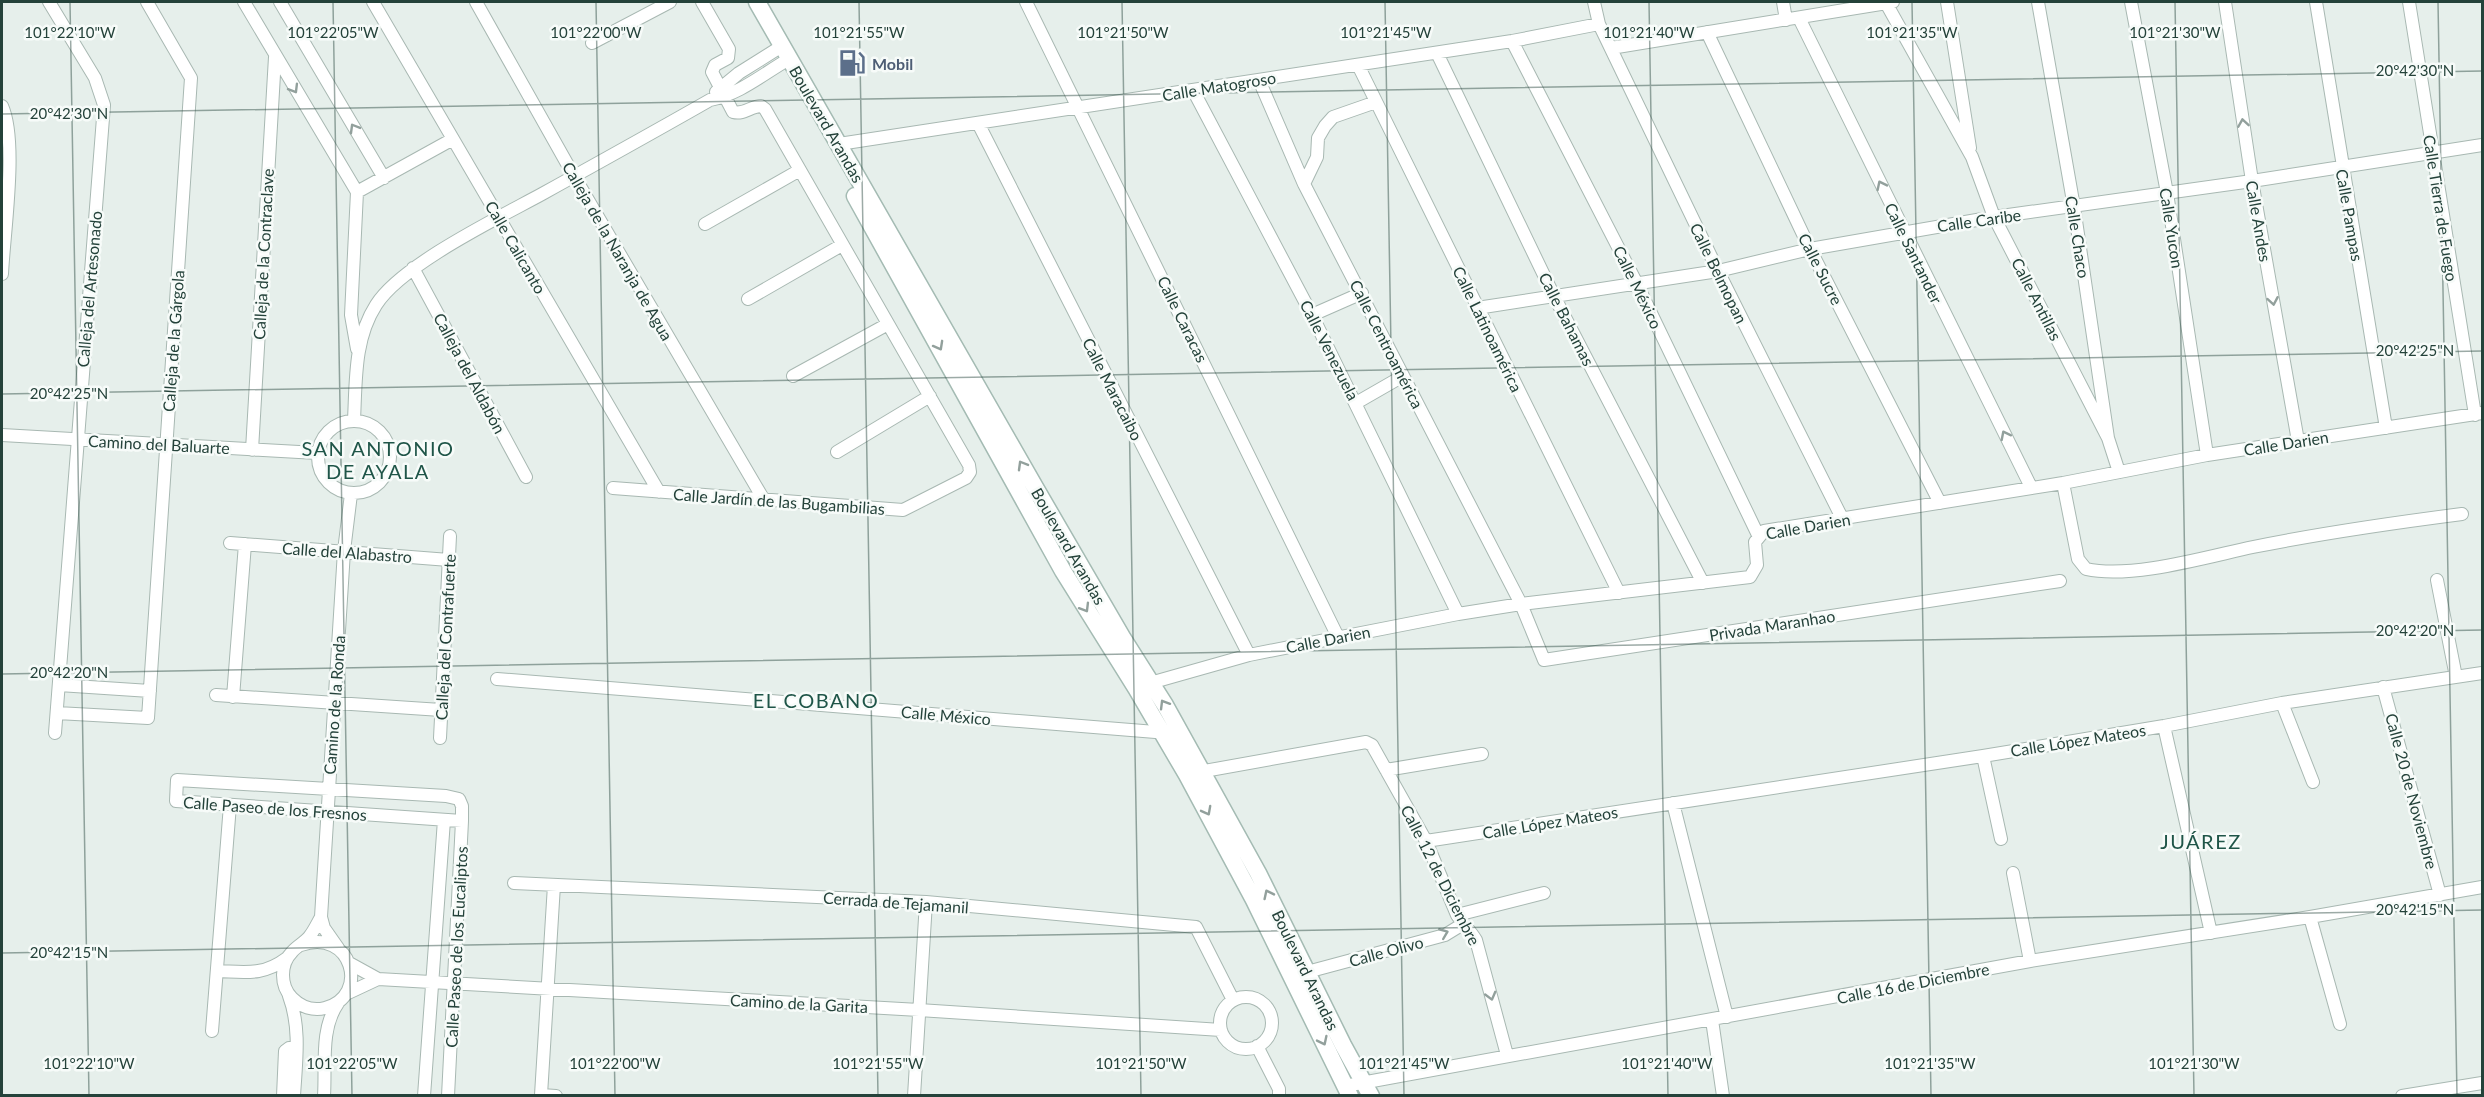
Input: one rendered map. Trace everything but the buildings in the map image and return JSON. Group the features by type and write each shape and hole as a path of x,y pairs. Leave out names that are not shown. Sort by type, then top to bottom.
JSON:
{"main road":[{"name":"Boulevard Arandas","path":"747,2 839,144 1074,554 1143,685 1163,732 1194,772 1258,873 1367,1089"},
{"name":"Boulevard Arandas","path":"757,2 782,55 1063,571 1143,685 1181,733 1194,772 1347,1091"}],"street":[{"name":"Calleja del Artesonado","path":"49,2 95,78 104,105 55,734"},
{"name":"Calleja de la Gárgola","path":"57,712 148,718 191,78 147,2"},
{"path":"244,2 357,192 351,315 357,352 354,420"},
{"path":"280,2 384,178"},
{"name":"Calle Calicanto","path":"373,2 659,492"},
{"name":"Calleja de la Naranja de Agua","path":"476,2 574,176 764,500"},
{"path":"592,43 670,2"},
{"path":"702,2 729,49 728,58 713,68 712,72 733,112 737,114 756,106 765,109 930,396 837,452"},
{"name":"Calle Caracas","path":"1026,2 1338,637"},
{"name":"Calle Belmopan","path":"1594,2 1599,24 1718,271 1843,520"},
{"path":"1783,2 1786,20"},
{"path":"1611,48 1889,2"},
{"name":"Calle Antillas","path":"1889,2 1972,157 1994,217 2108,438"},
{"name":"Calle Antillas","path":"1947,2 1972,157"},
{"name":"Calle Chaco","path":"2038,2 2074,207 2108,438 2119,472"},
{"name":"Calle Yucon","path":"2131,2 2167,194 2207,455"},
{"name":"Calle Andes","path":"2225,2 2252,181 2298,441"},
{"name":"Calle Pampas","path":"2316,2 2386,428"},
{"name":"Calle Tierra de Fuego","path":"2409,2 2432,151 2479,414"},
{"name":"Calle Santander","path":"1799,18 2031,487"},
{"name":"Calle Matogroso","path":"839,144 1512,41 1599,24"},
{"name":"Calle Sucre","path":"1707,32 1810,249 1940,503"},
{"name":"Calle México","path":"1512,41 1637,284 1758,536"},
{"name":"Calle Bahamas","path":"1437,52 1554,296 1703,583"},
{"path":"357,352 376,303 413,268 710,100 782,55"},
{"name":"Calleja de la Contraclave","path":"252,450 275,57"},
{"name":"Calle Latinoamérica","path":"1358,65 1619,593"},
{"name":"Calle Centroamérica","path":"1259,80 1304,184 1521,604"},
{"name":"Calle Venezuela","path":"1193,90 1312,315 1458,614"},
{"path":"1304,184 1317,157 1318,138 1325,126 1333,117 1376,102"},
{"path":"2,106 8,122 9,151 2,274"},
{"name":"Calle Maracaibo","path":"978,123 1249,655"},
{"path":"357,192 453,139"},
{"name":"Calle Caribe","path":"1477,308 1718,271 1810,249 1903,231 2167,194 2482,144"},
{"path":"705,224 800,170"},
{"path":"748,299 842,244"},
{"name":"Calleja del Aldabón","path":"413,268 526,477"},
{"path":"1312,315 1362,293"},
{"path":"793,376 888,324"},
{"path":"1356,403 1402,375"},
{"name":"Calle Jardín de las Bugambilias","path":"613,488 903,510 966,478 970,472 969,465 930,396"},
{"name":"Calle Darien","path":"1143,685 1249,655 1458,614 1521,604 1750,577 1757,565 1755,542 1764,531 2063,483 2207,455 2479,414"},
{"path":"354,420 369,423 381,432 389,444 391,458 387,473 378,484 366,492 351,494 333,487 320,472 317,453 323,436 337,424 354,420"},
{"name":"Camino del Baluarte","path":"2,435 317,453"},
{"path":"2063,483 2079,559 2086,568 2100,572 2168,566 2362,527 2462,514"},
{"name":"Camino de la Ronda","path":"349,963 326,934 321,917 344,551 351,494"},
{"name":"Calleja del Contrafuerte","path":"440,738 450,536"},
{"name":"Calle del Alabastro","path":"230,543 449,560"},
{"path":"233,697 245,544"},
{"path":"1063,571 1074,554"},
{"name":"Privada Maranhao","path":"1521,604 1544,660 2060,580"},
{"path":"2437,580 2456,677"},
{"name":"Calle López Mateos","path":"1426,842 1673,802 1983,756 2164,726 2282,703 2482,673"},
{"name":"Calle México","path":"497,679 1181,733"},
{"path":"59,685 150,691"},
{"name":"Calle 20 de Noviembre","path":"2383,687 2440,895"},
{"path":"216,695 441,710"},
{"path":"2282,703 2313,782"},
{"path":"2164,726 2211,933"},
{"name":"Calle 12 de Diciembre","path":"1194,772 1370,743 1426,842 1460,920 1470,929 1476,940 1507,1055"},
{"path":"1386,770 1482,754"},
{"path":"1983,756 2001,839"},
{"name":"Calle Paseo de los Fresnos","path":"459,799 446,796 177,780 176,801 462,821"},
{"name":"Calle Paseo de los Eucaliptos","path":"448,1095 462,821 462,806 459,799"},
{"path":"1673,802 1727,1017"},
{"path":"212,1031 230,805"},
{"name":"Calle Paseo de los Eucaliptos","path":"424,1095 444,820"},
{"path":"2013,873 2030,961"},
{"name":"Cerrada de Tejamanil","path":"514,883 926,902 1196,927 1233,1000"},
{"path":"554,885 541,1095 556,1095"},
{"name":"Calle 16 de Diciembre","path":"1347,1091 1367,1089 1507,1055 1712,1020 2030,961 2310,917 2482,887"},
{"name":"Calle Olivo","path":"1307,972 1445,934 1460,920 1544,893"},
{"path":"914,1095 926,902"},
{"path":"218,971 257,973 268,970 287,958 301,945 309,937 321,917"},
{"path":"2310,917 2340,1024"},
{"path":"301,945 320,941 338,948"},
{"path":"287,958 283,973 295,1012 294,1095"},
{"path":"324,1095 326,1033 330,1015 343,997 351,974 349,963"},
{"name":"Camino de la Garita","path":"349,963 378,979 1221,1030"},
{"path":"257,973 287,991 297,1003 308,1008 320,1009 331,1006 343,997"},
{"name":"Camino de la Garita","path":"343,997 378,979"},
{"path":"1245,996 1254,998 1268,1008 1271,1016 1270,1034 1257,1046 1250,1048 1235,1046 1228,1042 1221,1030 1222,1011 1233,1000 1245,996"},
{"path":"1712,1020 1723,1095"},
{"path":"1257,1046 1279,1089 1279,1095"},
{"path":"283,1095 285,1052 289,1048 296,1048"},
{"path":"2402,1095 2482,1083"}],"place":[{"name":"Mobil","path":"852,63"}],"district":[{"name":"SAN ANTONIO DE AYALA","path":"378,460"},
{"name":"EL COBANO","path":"816,700"},
{"name":"JUÁREZ","path":"2201,841"}]}
